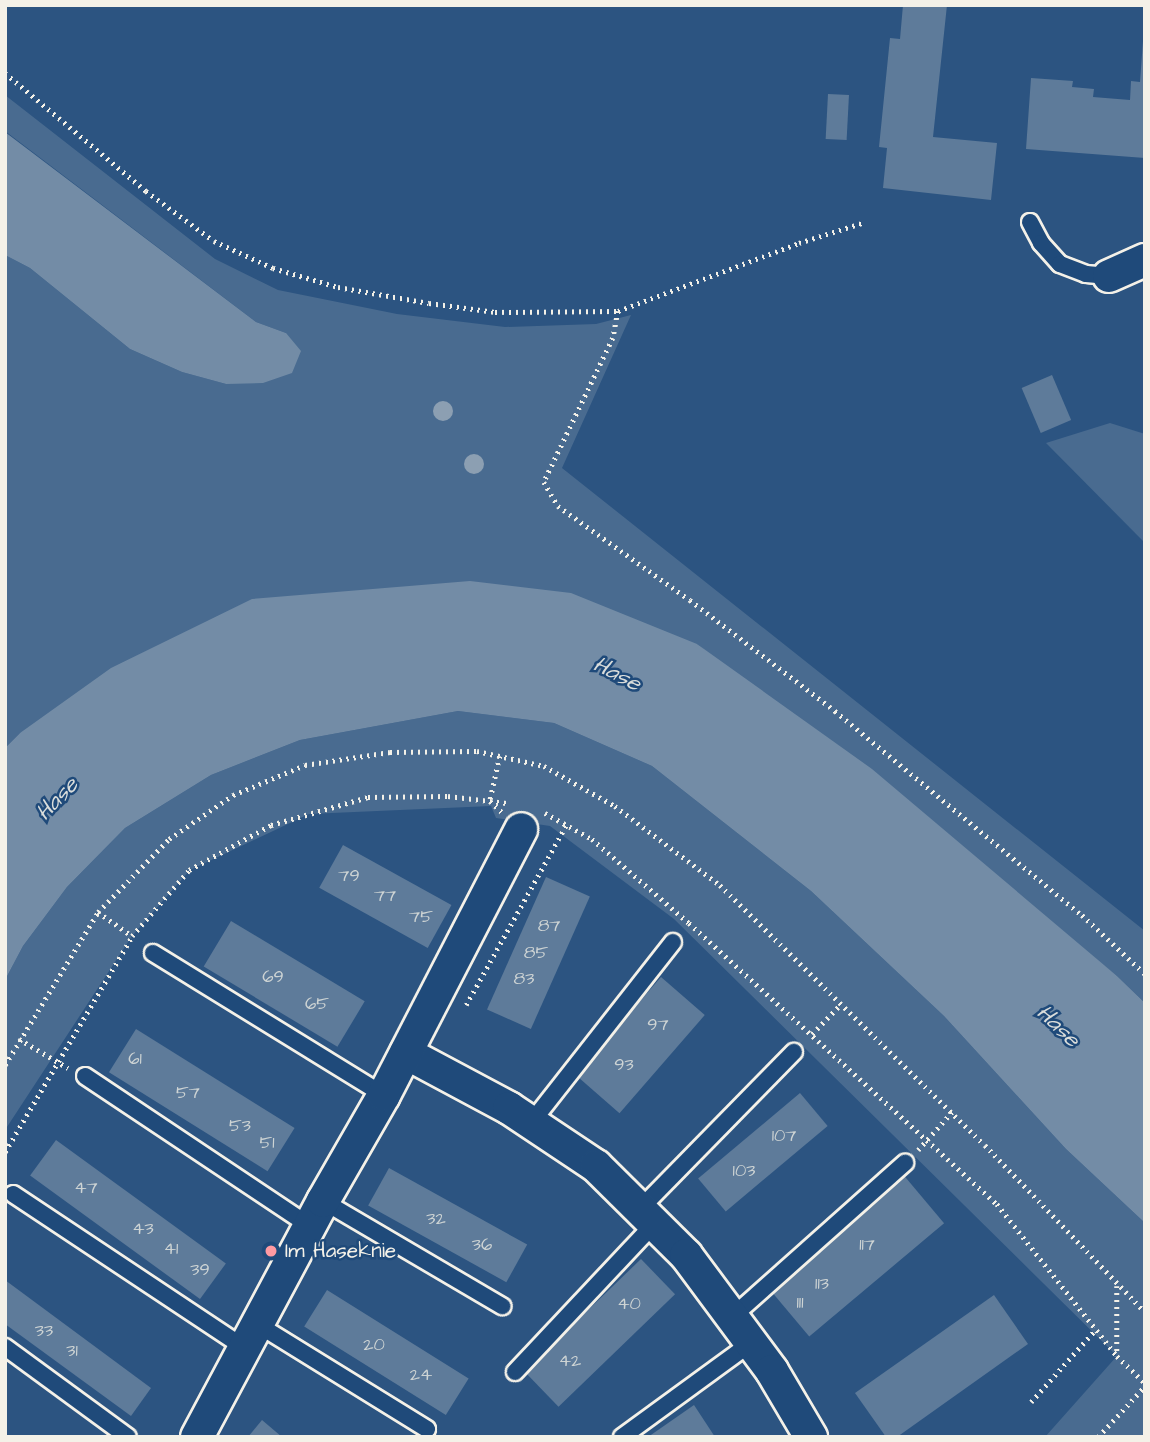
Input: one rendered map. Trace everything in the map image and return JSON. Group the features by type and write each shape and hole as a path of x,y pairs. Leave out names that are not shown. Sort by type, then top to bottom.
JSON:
{"street":[{"path":"1109,276 1145,260"},
{"path":"197,1437 316,1214 384,1096 527,815"},
{"path":"406,1053 531,1123 596,1166 686,1255 751,1343 811,1437"}],"lane":[{"path":"1030,222 1041,243 1060,264 1086,274 1109,276"},
{"path":"531,1123 673,942"},
{"path":"153,953 384,1096"},
{"path":"515,1373 647,1216 794,1052"},
{"path":"85,1076 316,1214 502,1306"},
{"path":"732,1317 905,1163"},
{"path":"13,1194 251,1336 427,1429"},
{"path":"622,1437 751,1343"},
{"path":"5,1347 128,1437"}],"path":[{"path":"5,73 146,191 214,241 273,268 338,287 495,312 618,311 799,243 865,222"},
{"path":"618,311 613,338 544,482 558,506 690,600 835,711 1082,915 1145,974"},
{"path":"5,1065 98,912 169,839 233,795 305,765 390,752 477,751 544,766 615,806 720,885 952,1112 1145,1312"},
{"path":"491,801 500,756"},
{"path":"5,1152 132,936 190,870 271,825 368,797 448,796 491,801 592,839 812,1034 925,1142 996,1204 1117,1356 1145,1384 1098,1437"},
{"path":"98,912 153,953"},
{"path":"794,1052 841,1004"},
{"path":"19,1039 85,1076"},
{"path":"925,1142 952,1112"},
{"path":"1117,1285 1117,1356"},
{"path":"1031,1402 1096,1329"}],"shaded area":[{"path":"5,95 215,259 278,290 397,314 505,327 596,324 631,315 562,468 1145,931 1145,1003 1117,976 697,644 20,733 5,748 5,255 30,268 130,349 182,372 226,384 286,333 256,322 5,131"},
{"path":"1110,423 1145,434 1145,543 1046,443"},
{"path":"458,711 554,723 652,766 811,891 944,1016 1066,1149 1145,1223 1145,1437 1045,1437 1117,1356 674,919 550,826 496,818 491,806 309,814 190,870 132,936 5,1130 5,980 23,946 67,887 125,828 211,775 300,740"}],"water":[{"path":"5,132 256,322 286,333 301,351 292,373 263,383 226,384 182,372 130,349 30,268 5,255"},
{"name":"Hase","path":"470,581 571,593 697,644 872,769 1117,976 1145,1003 1145,1223 1066,1149 944,1016 811,891 652,766 554,723 458,711 300,740 211,775 125,828 67,887 23,946 5,980 5,748 20,733 111,668 252,599"}],"building":[{"path":"903,5 947,5 933,137 997,143 991,200 883,188 887,148 879,147 890,38 900,39"},
{"path":"1143,41 1145,158 1026,149 1031,78 1073,81 1072,87 1094,89 1093,97 1130,100 1131,81 1140,82"},
{"path":"828,94 849,95 847,140 826,139"},
{"path":"1052,375 1071,420 1041,433 1022,388"},
{"path":"343,845 451,905 428,948 319,888"},
{"path":"546,877 590,897 531,1029 487,1009"},
{"path":"231,921 365,1001 337,1047 204,966"},
{"path":"661,977 705,1015 619,1113 576,1075"},
{"path":"136,1029 295,1128 268,1171 109,1072"},
{"path":"800,1093 828,1126 726,1211 698,1178"},
{"path":"56,1140 226,1263 200,1299 30,1176"},
{"path":"389,1168 527,1245 506,1282 368,1206"},
{"path":"901,1172 944,1223 809,1336 766,1285"},
{"path":"641,1259 675,1294 559,1407 524,1372"},
{"path":"5,1280 151,1388 131,1416 5,1324"},
{"path":"327,1290 469,1378 446,1415 304,1326"},
{"path":"994,1295 1028,1344 897,1437 886,1437 855,1393"},
{"path":"694,1405 715,1437 648,1437"},
{"path":"262,1420 282,1437 248,1437"}],"place":[{"name":"Im Haseknie","path":"271,1251"}]}
